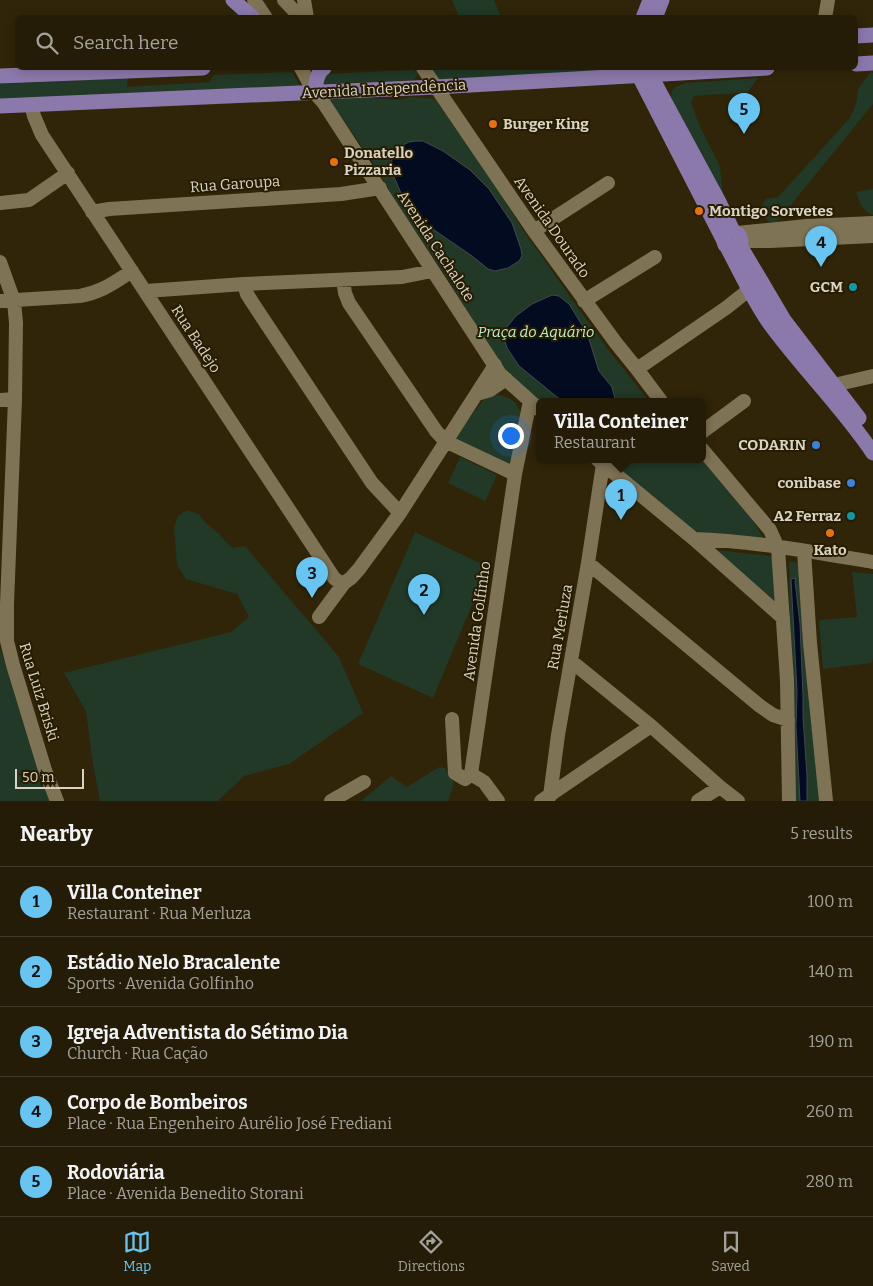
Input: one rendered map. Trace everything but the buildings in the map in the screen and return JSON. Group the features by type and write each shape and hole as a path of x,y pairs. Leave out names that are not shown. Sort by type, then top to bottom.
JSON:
{"main road":[{"path":"233,0 250,15"},
{"path":"644,15 650,0"},
{"path":"656,15 662,0"},
{"path":"858,36 873,35"},
{"path":"858,64 873,63"},
{"path":"0,76 152,70"},
{"path":"314,92 320,70"},
{"name":"Avenida Independência","path":"0,106 436,87 644,71 685,70"},
{"path":"644,71 733,239 784,320 873,453"},
{"path":"733,239 752,295 770,324 873,438"}],"street":[{"path":"254,0 264,15"},
{"path":"284,0 298,15"},
{"path":"304,0 306,15"},
{"path":"826,15 828,0"},
{"name":"Avenida Cachalote","path":"302,70 314,92 323,102 495,365 506,380 535,406"},
{"name":"Avenida Dourado","path":"424,70 584,301 659,398"},
{"name":"Rua Badejo","path":"31,105 42,135 92,212 334,578 339,582 344,582"},
{"path":"0,203 28,200 68,173"},
{"path":"534,231 608,183"},
{"name":"Rua Garoupa","path":"92,212 109,208 341,194 380,188"},
{"path":"733,239 807,226 873,223"},
{"path":"733,239 770,241 873,236"},
{"path":"584,301 655,257"},
{"name":"Rua Luiz Briski","path":"0,262 7,301 16,323 15,399 5,500 7,640 39,751 57,801"},
{"path":"7,301 92,294 102,290 132,270"},
{"path":"146,291 244,284 402,277 432,271"},
{"path":"343,280 345,293 350,303 436,431 445,441 515,474"},
{"path":"244,284 252,302 372,483 400,513"},
{"path":"637,369 726,308 752,295"},
{"path":"319,617 344,582 351,578 359,569 400,513 495,365"},
{"path":"829,388 873,376"},
{"path":"477,394 490,390 506,380"},
{"path":"0,400 15,399"},
{"path":"706,429 744,401"},
{"name":"Avenida Golfinho","path":"471,774 515,474 535,406"},
{"path":"706,455 770,530 778,548 788,720 789,801"},
{"name":"Rua Merluza","path":"546,798 588,564 599,463"},
{"path":"600,463 694,539 783,618"},
{"path":"694,539 719,540 873,562"},
{"path":"804,551 810,643 826,801"},
{"path":"588,564 760,706 773,715 788,720"},
{"path":"571,661 651,726 738,801"},
{"path":"452,719 455,773 465,779 471,774 484,782 498,801"},
{"path":"546,798 651,726"},
{"path":"331,801 364,782"},
{"path":"698,801 720,787"}],"green space":[{"path":"452,0 494,0 500,15 458,15"},
{"path":"413,70 417,72 414,80 321,83 325,74"},
{"path":"428,70 629,70 629,72 437,83"},
{"path":"292,72 302,89 0,103 0,84 128,78 127,87 210,82 213,75"},
{"path":"870,73 873,73 873,104 777,222 770,222 763,217 761,207 766,199 778,197 850,118 856,104 858,89"},
{"path":"758,78 747,93 694,96 691,102 700,127 720,166 723,196 671,99 672,92 677,86 686,83"},
{"name":"Praça do Aquário","path":"357,97 398,100 411,97 435,99 571,298 647,398 536,398 505,371 374,164 328,98"},
{"path":"873,189 873,215 863,209 856,192"},
{"path":"494,394 510,399 517,405 520,413 519,431 511,464 507,466 456,443 455,437 485,398"},
{"path":"460,457 497,475 485,501 448,483"},
{"path":"612,463 704,463 751,518 765,541 702,535 672,516"},
{"path":"187,510 199,514 232,548 245,546 339,657 363,713 289,764 244,776 218,801 100,801 86,711 64,673 231,632 249,617 237,594 186,579 177,565 174,527 178,516"},
{"path":"415,532 488,567 433,698 358,664"},
{"path":"715,550 770,556 775,560 777,599 773,600"},
{"path":"789,561 800,564 819,801 793,801"},
{"path":"852,572 873,574 872,663 823,669 819,620 857,617"},
{"path":"1,651 50,801 0,801"},
{"path":"439,767 445,768 454,783 448,801 361,801 391,776 407,787"}],"water":[{"path":"423,141 443,151 470,170 489,189 512,223 521,249 522,256 519,261 508,268 495,271 488,269 424,223 401,193 390,163 403,145"},
{"path":"552,295 559,296 569,304 587,333 599,371 612,387 615,398 558,398 519,366 507,348 505,341 507,327 516,316 532,304"},
{"path":"796,578 800,624 807,801 800,801 796,726 797,691 791,579"}],"place":[{"name":"Burger King","path":"493,124"},
{"name":"Rodoviária","path":"744,134"},
{"name":"Donatello Pizzaria","path":"334,162"},
{"name":"Montigo Sorvetes","path":"699,211"},
{"name":"Corpo de Bombeiros","path":"821,267"},
{"name":"GCM","path":"853,287"},
{"name":"CODARIN","path":"816,445"},
{"name":"conibase","path":"851,483"},
{"name":"A2 Ferraz","path":"851,516"},
{"name":"Villa Conteiner","path":"621,520"},
{"name":"Kato","path":"830,533"},
{"name":"Igreja Adventista do Sétimo Dia","path":"312,598"},
{"name":"Estádio Nelo Bracalente","path":"424,615"}]}
